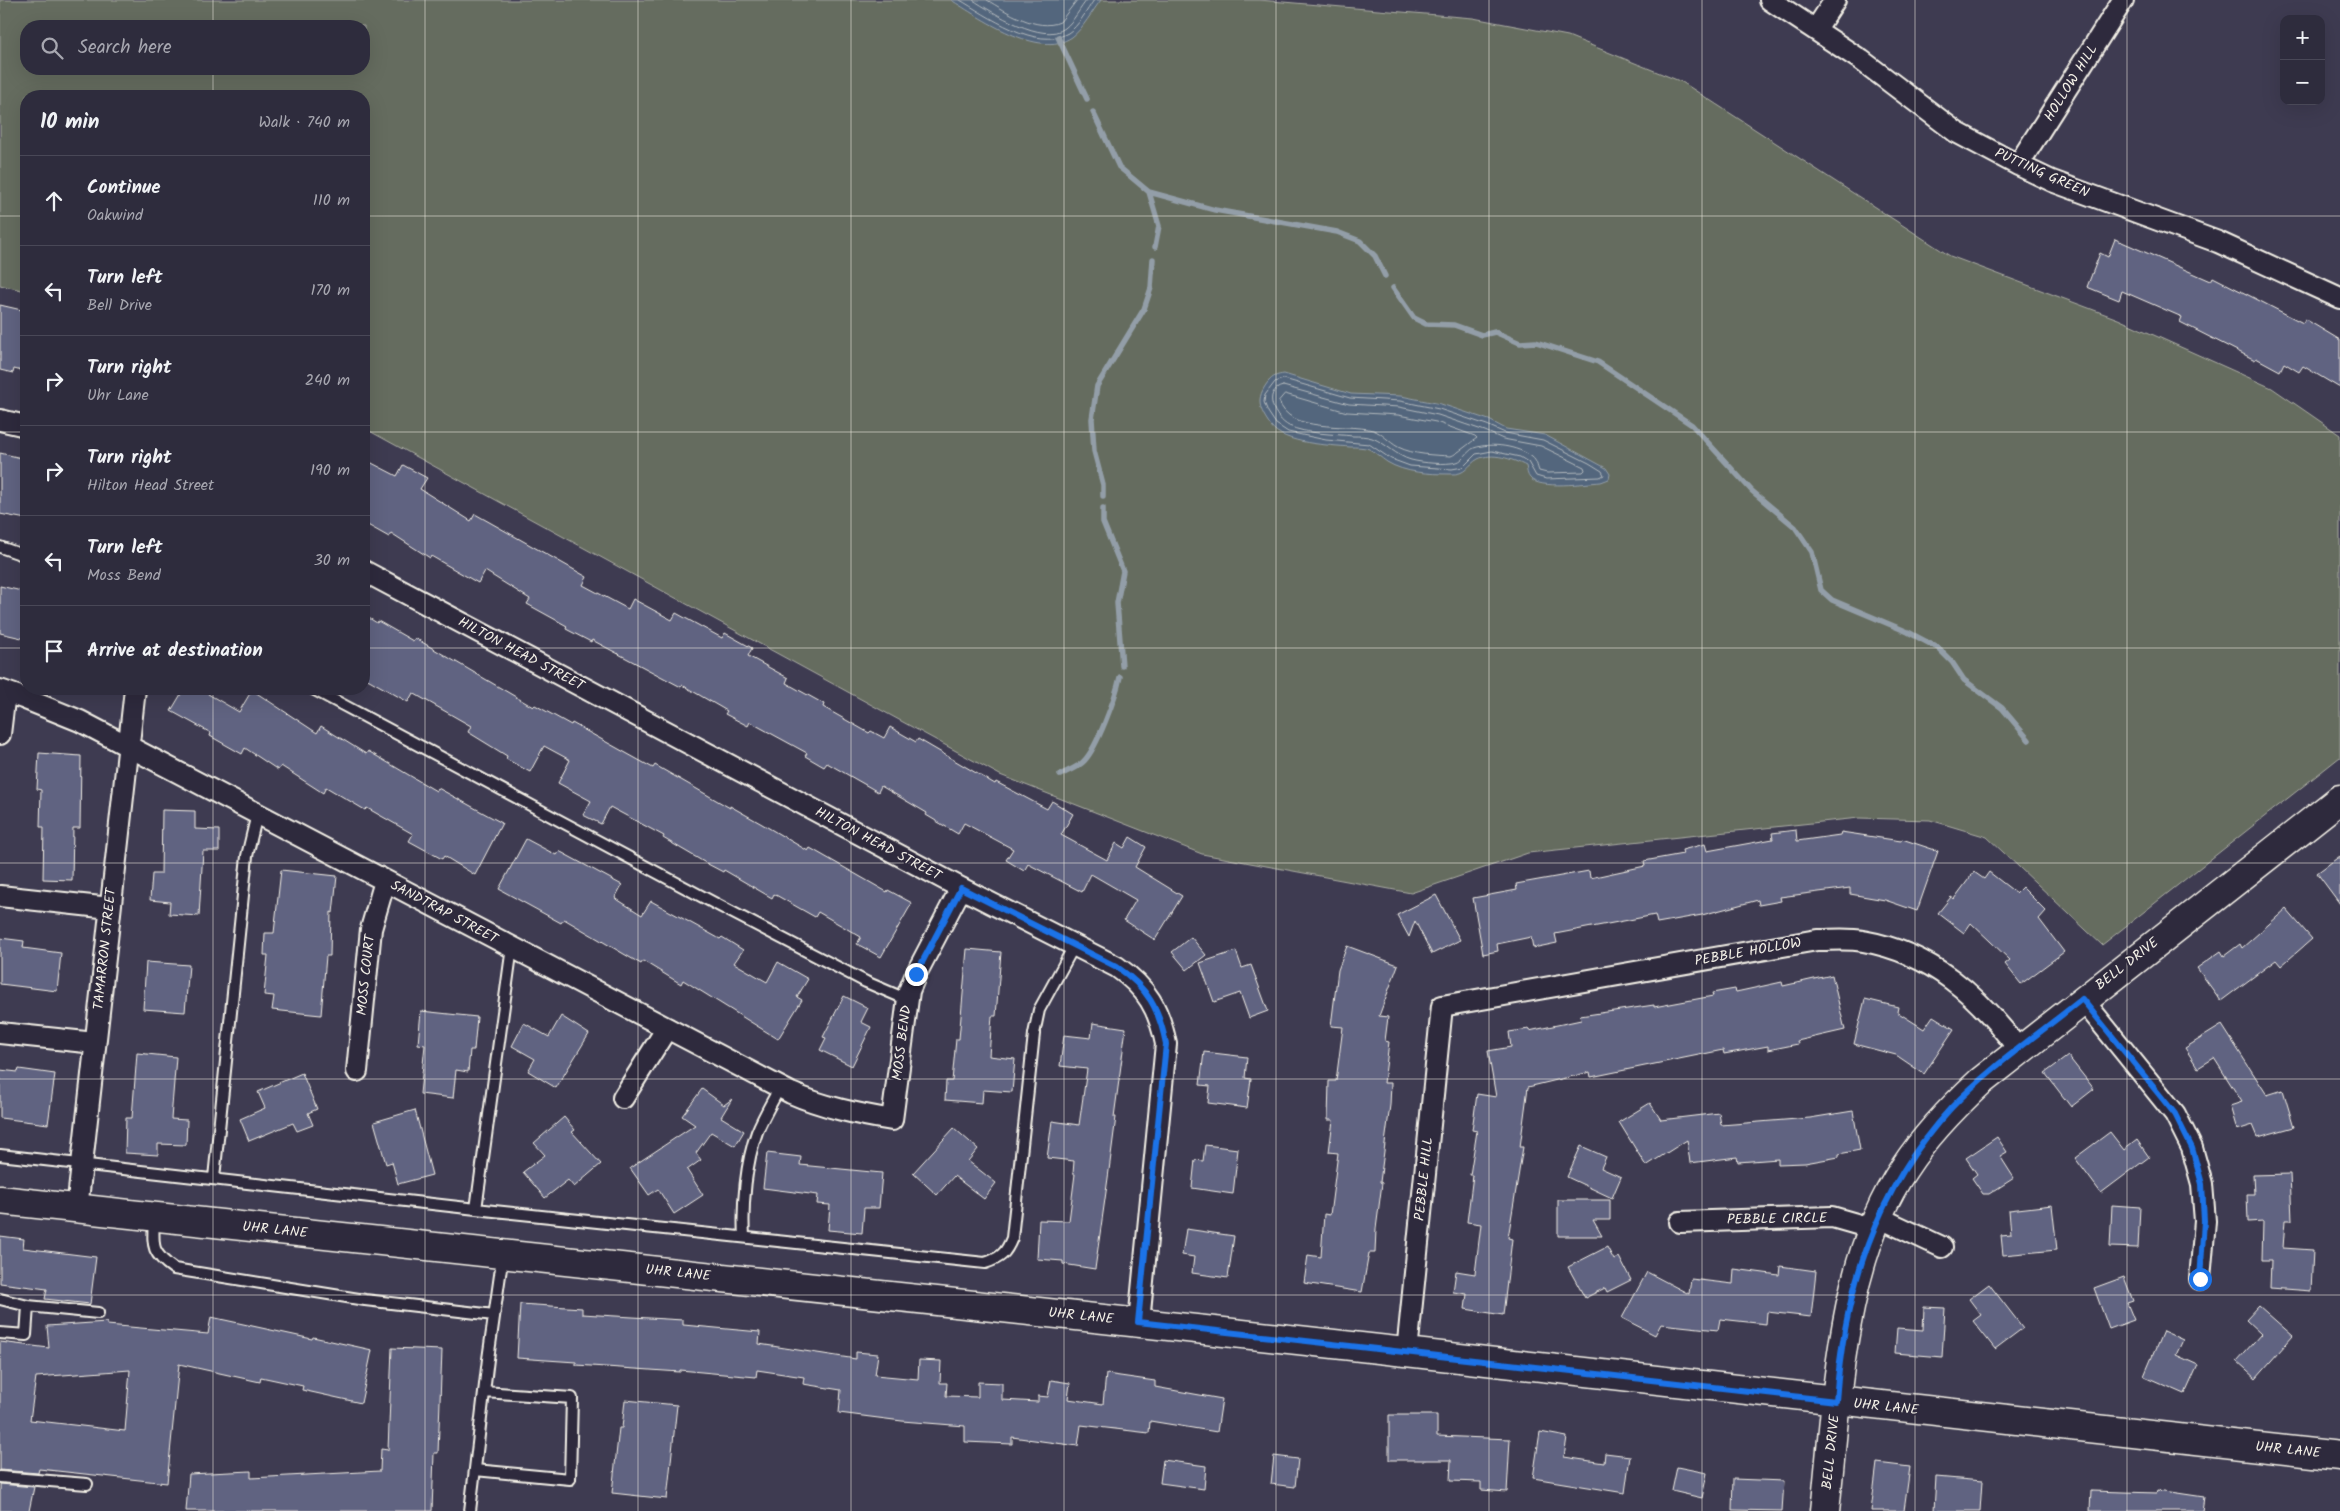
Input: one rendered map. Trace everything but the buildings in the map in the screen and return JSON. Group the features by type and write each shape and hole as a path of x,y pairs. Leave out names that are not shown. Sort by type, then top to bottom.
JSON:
{"street":[{"name":"PUTTING GREEN","path":"1770,0 1816,29 1956,132 2018,165 2052,181 2218,242 2340,298"},
{"path":"1816,29 1834,0"},
{"name":"HOLLOW HILL","path":"2018,165 2123,0"},
{"path":"0,420 20,425"},
{"name":"HILTON HEAD STREET","path":"370,574 961,888 1117,967 1136,983 1148,996 1161,1020 1166,1044 1138,1322"},
{"path":"0,734 3,691"},
{"name":"SANDTRAP STREET","path":"3,691 80,721 780,1087 813,1102 892,1120"},
{"name":"TAMARRON STREET","path":"77,1209 134,695"},
{"name":"BELL DRIVE","path":"1825,1511 1839,1368 1854,1284 1876,1223 1904,1168 1952,1108 2019,1050 2340,799"},
{"name":"MOSS COURT","path":"356,1071 371,929 385,881"},
{"name":"MOSS BEND","path":"892,1120 908,1000 916,974 961,888"},
{"path":"0,896 110,908"},
{"name":"PEBBLE HOLLOW","path":"1442,1006 1817,940 1862,941 1901,951 1920,959 1950,978 1980,1002 2019,1050"},
{"path":"2082,999 2175,1114 2192,1148 2202,1184 2204,1203 2200,1279"},
{"name":"PEBBLE HILL","path":"1407,1352 1442,1006"},
{"path":"623,1098 666,1028"},
{"path":"0,1033 94,1043"},
{"name":"UHR LANE","path":"0,1200 1138,1322 2340,1456"},
{"name":"PEBBLE CIRCLE","path":"1680,1222 1832,1217 1876,1223 1942,1247"}],"lane":[{"path":"0,547 20,554"},
{"path":"325,695 716,904 866,982 908,1000"},
{"path":"214,1178 247,856 257,814"},
{"path":"0,1154 476,1209 985,1263 997,1259 1007,1252 1012,1238 1034,1034 1039,1010 1074,946"},
{"path":"476,1209 512,947"},
{"path":"744,1237 743,1212 757,1133 780,1087"},
{"path":"154,1217 152,1248 161,1260 174,1269 365,1300 494,1315"},
{"path":"470,1511 503,1254"},
{"path":"0,1299 28,1306 98,1313"},
{"path":"0,1333 26,1335 28,1306"},
{"path":"475,1470 570,1479 572,1398 484,1392"},
{"path":"0,1477 87,1484"}],"green space":[{"path":"0,0 1259,0 1473,18 1568,36 1682,82 1950,256 2118,319 2272,388 2340,435 2340,757 2102,945 1987,837 1930,820 1859,818 1528,853 1411,893 1202,854 1000,775 370,431 370,90 20,90 20,290 0,285"}],"water":[{"path":"951,0 1101,0 1072,37 1058,43 1043,43 1010,34"},
{"path":"1284,374 1351,394 1401,396 1441,404 1489,420 1506,429 1545,435 1606,468 1610,474 1609,479 1601,482 1543,484 1535,482 1530,478 1526,466 1496,456 1478,459 1456,474 1417,472 1394,466 1367,448 1319,444 1286,437 1271,426 1260,404 1261,394 1268,382 1275,376"}],"waterway":[{"path":"1058,37 1087,99"},
{"path":"1093,112 1119,167 1149,192 1215,210 1337,232 1360,241 1375,256 1385,276"},
{"path":"1149,192 1159,226 1155,247"},
{"path":"1103,496 1103,485 1094,451 1092,419 1097,386 1144,309 1151,288 1153,259"},
{"path":"1393,288 1414,318 1426,324 1454,325 1482,335 1495,332 1520,343 1536,342 1598,362 1692,425 1752,491 1795,527 1812,552 1821,590 1832,600 1908,632 1938,648 1952,662 1964,680 2002,708 2029,740"},
{"path":"1103,508 1103,522 1123,571 1117,603 1122,666"},
{"path":"1060,775 1084,761 1095,745 1115,696 1120,677"}],"route":[{"path":"916,974 961,888 1117,967 1130,976 1148,996 1161,1020 1166,1044 1138,1322 1836,1401 1839,1368 1854,1284 1878,1217 1904,1168 1952,1108 1980,1082 2082,999 2175,1114 2192,1148 2202,1184 2204,1221 2200,1279"}]}
